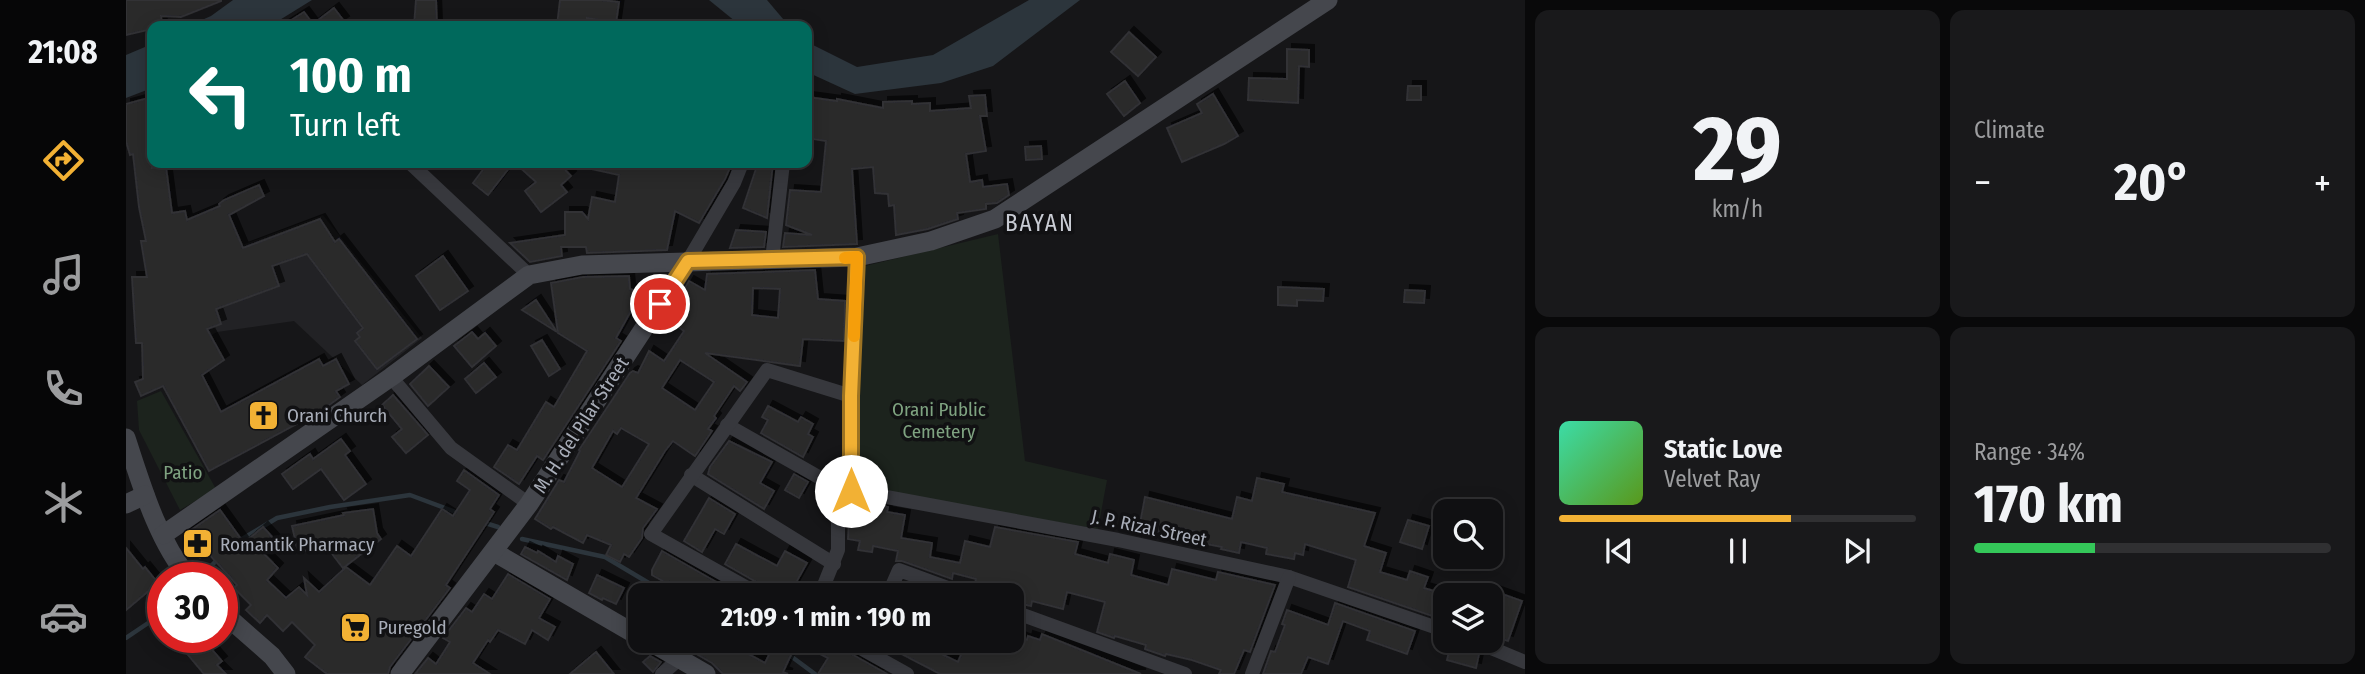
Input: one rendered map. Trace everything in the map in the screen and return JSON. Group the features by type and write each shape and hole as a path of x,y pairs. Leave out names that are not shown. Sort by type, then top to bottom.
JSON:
{"street":[{"path":"163,535 390,377 529,275 582,265 857,257 932,241 995,219 1328,0"},
{"path":"415,168 529,275"},
{"name":"M. H. del Pilar Street","path":"400,674 529,504 688,261 734,183 739,168"},
{"path":"772,260 782,168"},
{"path":"825,583 838,550 845,489 857,257"},
{"path":"739,583 651,534 767,370 851,396"},
{"path":"390,377 451,448 529,504"},
{"name":"J. P. Rizal Street","path":"727,425 845,489 1118,540 1289,578 1433,627"},
{"path":"126,438 145,495 163,535 179,562"},
{"path":"691,475 834,564"},
{"path":"126,504 145,495"},
{"path":"494,552 628,630"},
{"path":"893,583 899,570 934,583"},
{"path":"1252,674 1289,578"},
{"path":"1024,615 1185,674"},
{"path":"238,626 272,656 286,674"},
{"path":"1503,652 1525,662"},
{"path":"669,653 706,674"},
{"path":"879,653 907,674"},
{"path":"662,674 679,659"}],"shaded area":[{"path":"233,0 312,0 278,21 200,21"},
{"path":"709,0 767,0 785,21 735,21"},
{"path":"1029,0 1080,0 993,66 941,83 855,94 812,74 812,44 857,67 933,55"},
{"path":"147,46 147,90 126,98 126,55"},
{"path":"323,215 422,338 362,385 294,321 217,332 164,363 156,277"}],"green space":[{"name":"Orani Public Cemetery","path":"998,234 1025,461 1107,480 1098,529 877,491 855,473 861,267"},
{"name":"Patio","path":"161,391 216,489 180,510 139,430 137,401"}],"building":[{"path":"126,0 221,0 181,17 161,16 162,21 147,21 147,30 126,35"},
{"path":"416,0 436,0 437,21 414,21"},
{"path":"560,0 619,2 616,21 587,18 587,21 558,21"},
{"path":"334,8 344,21 317,21"},
{"path":"304,12 311,21 290,21"},
{"path":"1129,32 1156,57 1138,76 1111,52"},
{"path":"1287,49 1309,50 1309,67 1299,66 1298,103 1248,100 1249,78 1287,79"},
{"path":"1125,81 1140,103 1124,116 1107,94"},
{"path":"1408,86 1421,86 1421,100 1407,100"},
{"path":"1213,94 1238,136 1182,162 1167,128 1202,113 1197,104"},
{"path":"985,95 987,116 980,116 986,151 966,154 970,182 982,180 983,187 1007,184 1009,195 997,203 986,204 986,209 957,213 958,219 928,229 896,235 894,205 889,206 888,194 875,193 873,167 852,169 857,244 783,247 785,233 812,235 786,225 790,190 821,192 826,141 812,139 812,98 837,99 883,108 883,102 930,103 930,111 971,108 969,96"},
{"path":"147,98 147,168 166,168 172,213 185,211 187,220 259,185 264,196 229,215 243,248 320,219 335,242 339,239 417,339 377,369 355,341 360,337 357,333 363,328 307,254 272,266 279,286 216,309 221,324 207,329 224,360 202,375 221,412 319,359 323,366 336,359 349,384 336,391 340,397 321,411 209,471 163,386 141,396 135,382 143,379 142,343 136,343 132,277 147,277 141,241 146,241 133,154 130,155 126,141 126,104"},
{"path":"1041,146 1042,159 1026,160 1025,147"},
{"path":"484,168 509,168 488,195 473,183"},
{"path":"521,168 564,168 571,176 561,185 567,192 541,212 525,191 536,182"},
{"path":"587,168 730,168 699,223 675,211 667,250 587,253 586,247 561,247 562,256 530,262 510,243 565,235 565,212 582,212 588,219 592,197 615,202 619,175"},
{"path":"756,168 772,168 767,218 743,208"},
{"path":"736,230 766,232 764,247 730,248"},
{"path":"443,256 468,291 440,310 416,276"},
{"path":"815,270 818,299 845,301 844,341 803,339 800,366 705,353 747,382 740,391 734,386 714,416 716,418 708,429 712,431 695,456 673,441 665,451 636,498 657,509 643,528 642,538 629,557 624,554 620,562 606,555 611,545 587,535 583,543 535,519 559,480 564,482 579,450 630,373 638,373 649,351 664,361 684,331 667,319 689,281 705,290 707,274","holes":["753,288 780,289 778,318 752,315","680,360 714,382 695,410 662,388","621,428 649,444 622,487 592,468 613,431 617,434"]},
{"path":"629,276 630,289 650,296 639,314 631,311 616,338 621,341 543,460 537,456 519,484 494,467 508,445 517,450 546,402 554,407 587,351 558,333 551,283 583,277"},
{"path":"1278,287 1324,289 1323,301 1297,300 1297,306 1278,305"},
{"path":"1405,290 1425,291 1424,303 1404,302"},
{"path":"536,300 557,332 522,310"},
{"path":"472,332 478,339 485,333 496,346 472,367 454,346"},
{"path":"542,340 560,369 549,376 531,346"},
{"path":"484,363 496,377 476,393 465,379"},
{"path":"429,366 449,387 428,406 410,384"},
{"path":"393,395 428,435 406,453 392,437 402,429 382,405"},
{"path":"768,406 798,422 801,417 813,424 808,434 813,437 803,457 761,433 768,420 762,417"},
{"path":"341,439 350,451 345,455 366,484 344,500 321,469 293,489 282,474 310,454 313,459"},
{"path":"729,441 772,462 760,483 774,491 764,509 708,474"},
{"path":"464,470 499,495 490,509 494,512 446,585 450,588 390,667 388,674 327,674 305,657 315,645 292,622 283,631 267,615 260,623 246,610 251,605 238,592 238,562 216,562 208,553 200,558 184,535 220,510 244,543 263,527 275,540 262,552 278,568 267,580 286,598 299,587 307,595 304,578 319,592 346,567 370,585 397,546 411,556 442,509 453,516 470,490 457,481"},
{"path":"794,474 808,482 799,498 785,490"},
{"path":"1257,478 1284,484 1282,492 1375,513 1364,546 1386,553 1380,572 1407,580 1410,571 1428,577 1424,588 1433,591 1433,616 1348,587 1356,560 1305,544 1303,555 1295,553 1294,559 1266,554 1267,548 1241,542 1239,553 1221,549 1222,547 1196,542 1198,532 1164,525 1162,533 1139,529 1145,497 1232,519 1237,497 1252,501"},
{"path":"709,498 735,514 724,534 715,529 702,552 684,541"},
{"path":"850,500 888,507 887,512 905,515 901,538 932,543 930,557 960,563 965,541 990,547 995,527 1078,542 1075,554 1108,563 1110,554 1134,560 1131,575 1168,585 1172,569 1216,580 1218,572 1275,585 1250,652 1244,650 1234,674 1219,674 1221,670 1192,660 1166,654 1165,656 1145,649 1146,645 1097,632 1105,602 1067,592 1063,609 1032,601 1031,606 1024,604 1024,583 975,583 976,579 953,573 952,579 896,561 898,551 873,546 872,552 858,550 860,541 848,539"},
{"path":"373,509 377,533 381,539 343,568 326,546 298,552 292,526 344,515 343,513"},
{"path":"1408,520 1429,526 1422,549 1400,542"},
{"path":"736,544 777,566 785,551 807,563 796,583 758,583 725,564"},
{"path":"525,547 556,562 558,556 573,564 567,580 521,554"},
{"path":"126,548 143,569 145,567 147,569 147,592 126,610"},
{"path":"662,551 718,583 666,583 652,575"},
{"path":"508,574 550,599 539,618 555,627 548,640 532,630 525,644 498,630 473,663 490,674 415,674 428,658 436,664 450,642 443,638 466,608 472,612 484,594 492,599"},
{"path":"597,575 624,588 616,604 589,593"},
{"path":"1503,594 1522,601 1508,641 1503,639"},
{"path":"1335,603 1415,631 1407,654 1367,640 1370,631 1343,621 1328,664 1308,657 1301,674 1263,674 1271,651 1275,652 1285,625 1282,624 1287,610 1328,625"},
{"path":"1042,634 1141,674 940,674 900,653 939,653 958,662 962,653 1024,653 1024,639 1027,640 1028,636 1040,640"},
{"path":"596,652 614,674 570,674"},
{"path":"186,653 215,653 222,661 217,665 226,674 204,674"},
{"path":"695,653 747,653 765,663 770,653 792,653 783,672 788,674 723,674 712,663"},
{"path":"818,653 850,653 887,674 818,674 828,658"},
{"path":"1449,653 1479,654 1476,668 1447,660"},
{"path":"650,656 661,662 653,672 643,662"}],"waterway":[{"path":"237,542 277,518 410,495 461,514"},
{"path":"482,522 498,527"},
{"path":"522,539 605,557 649,583"},
{"path":"215,562 220,557"},
{"path":"126,638 147,624"},
{"path":"788,654 815,674"}],"slow traffic":[{"path":"845,258 857,257 854,336"}],"place":[{"name":"Orani Church","path":"264,415"},
{"name":"Romantik Pharmacy","path":"197,544"},
{"name":"Puregold","path":"355,627"}],"district":[{"name":"BAYAN","path":"1040,223"}],"route":[{"path":"660,304 688,261 857,257 851,396 851,491"}]}
